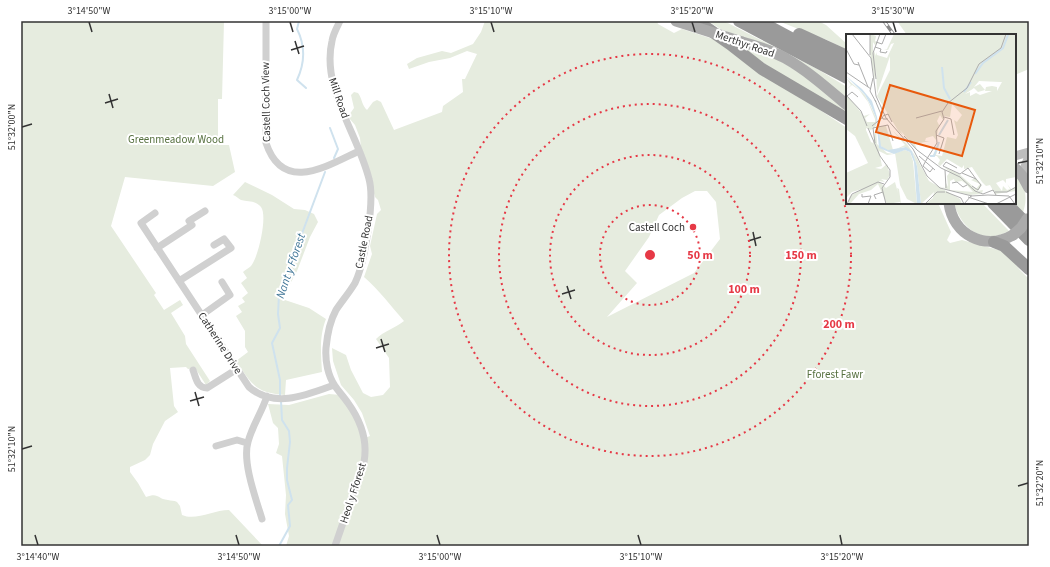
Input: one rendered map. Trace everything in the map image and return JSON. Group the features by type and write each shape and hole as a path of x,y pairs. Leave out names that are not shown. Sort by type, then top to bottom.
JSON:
{"highway":[{"path":"697,21 762,69 846,118"},
{"path":"739,21 846,77"},
{"path":"762,22 804,36 846,56"},
{"path":"762,22 846,67"},
{"path":"994,204 1029,240"},
{"path":"1007,204 1025,225"},
{"path":"994,242 1007,249 1029,269"}],"main road":[{"name":"Merthyr Road","path":"676,21 766,49 798,65 846,104"},
{"path":"1016,156 1029,152"},
{"path":"1027,185 1024,169 1029,156"},
{"path":"1016,169 1027,185"},
{"path":"949,206 957,225 967,234 978,240 994,242 1005,239 1025,225"}],"street":[{"name":"Castell Coch View","path":"266,21 266,143 271,156 285,169 291,172 301,173 319,170 359,151"},
{"name":"Mill Road","path":"340,21 332,40 330,65 331,76 359,151"},
{"name":"Castle Road","path":"359,151 369,178 372,196 365,247 359,272 332,319 326,348 326,362 334,385 355,414 365,438"},
{"path":"157,248 192,225 189,221 205,211"},
{"name":"Catherine Drive","path":"155,213 141,223 249,387 266,396 280,399 298,398 334,385"},
{"path":"179,281 230,248 224,239 214,245"},
{"path":"202,315 230,295 222,282"},
{"path":"193,370 198,386 207,388 237,369"},
{"path":"262,519 250,481 246,454 247,443 266,396"},
{"name":"Heol y Fforest","path":"335,546 364,462 366,452 365,438"},
{"path":"216,446 237,440 247,443"}],"green space":[{"name":"Greenmeadow Wood","path":"21,21 224,21 222,99 218,99 218,145 229,145 235,172 213,186 125,177 111,226 156,293 154,295 164,310 180,300 183,305 171,313 185,336 186,344 210,381 206,385 195,368 170,368 174,406 178,412 165,421 153,444 150,455 145,460 130,467 130,472 146,497 156,495 164,499 176,501 180,506 182,515 187,517 229,510 263,546 21,546"},
{"name":"Fforest Fawr","path":"485,21 657,21 658,24 674,33 682,29 713,39 846,127 846,204 938,204 951,232 947,240 950,243 962,240 1006,252 1029,279 1029,546 286,546 289,536 285,514 286,495 282,456 276,453 279,444 278,428 273,423 268,404 289,405 329,394 341,395 365,438 370,436 362,413 354,400 341,385 333,361 332,348 346,355 351,370 363,393 371,397 383,395 390,387 389,358 376,339 404,321 364,277 372,254 370,246 377,214 381,210 378,200 375,197 361,148 360,138 355,125 349,118 349,115 354,108 351,95 354,92 358,93 367,110 373,102 377,100 381,102 394,130 442,112 443,106 463,92 462,79 465,79 477,54 467,51 450,58 429,62 409,69 407,64 417,58 442,51 451,53 473,44 481,32","holes":["695,191 707,191 716,202 720,239 694,273 607,317 637,283 625,271 649,237 659,215 682,198"]},
{"path":"708,21 724,21 819,70 846,86 846,97 765,44 722,30"},
{"path":"778,21 821,21 820,22 826,25 846,43 846,50 827,40"},
{"path":"897,21 1029,21 1029,69 1016,75 1016,34 906,34"},
{"path":"742,48 772,57 792,68 830,96 846,111 846,114 781,75"},
{"path":"1016,176 1022,184 1026,199 1022,215 1012,204 1016,204"},
{"path":"245,182 272,195 294,209 305,210 314,214 318,222 310,237 297,271 282,299 309,308 326,319 321,338 322,372 286,380 285,395 267,392 255,386 236,361 248,352 245,347 245,331 236,316 242,312 238,306 245,302 242,298 248,293 241,283 247,278 243,272 254,262 263,228 263,212 261,207 254,202 241,200 233,195"},
{"path":"954,204 983,204 1009,231 999,235 982,235 974,232 968,227 957,212"}],"waterway":[{"name":"Nant y Fforest","path":"299,21 297,29 302,41 303,61 297,80 306,88"},
{"name":"Nant y Fforest","path":"330,128 338,149 334,158"},
{"name":"Nant y Fforest","path":"280,396 280,380 272,343 280,328 278,314 279,295 325,172"},
{"name":"Nant y Fforest","path":"279,546 290,526 288,505 292,500 287,480 290,442 289,431 282,420 281,401"}],"railway":[{"path":"884,21 893,34"}],"place":[{"name":"Castell Coch","path":"693,227"}]}
